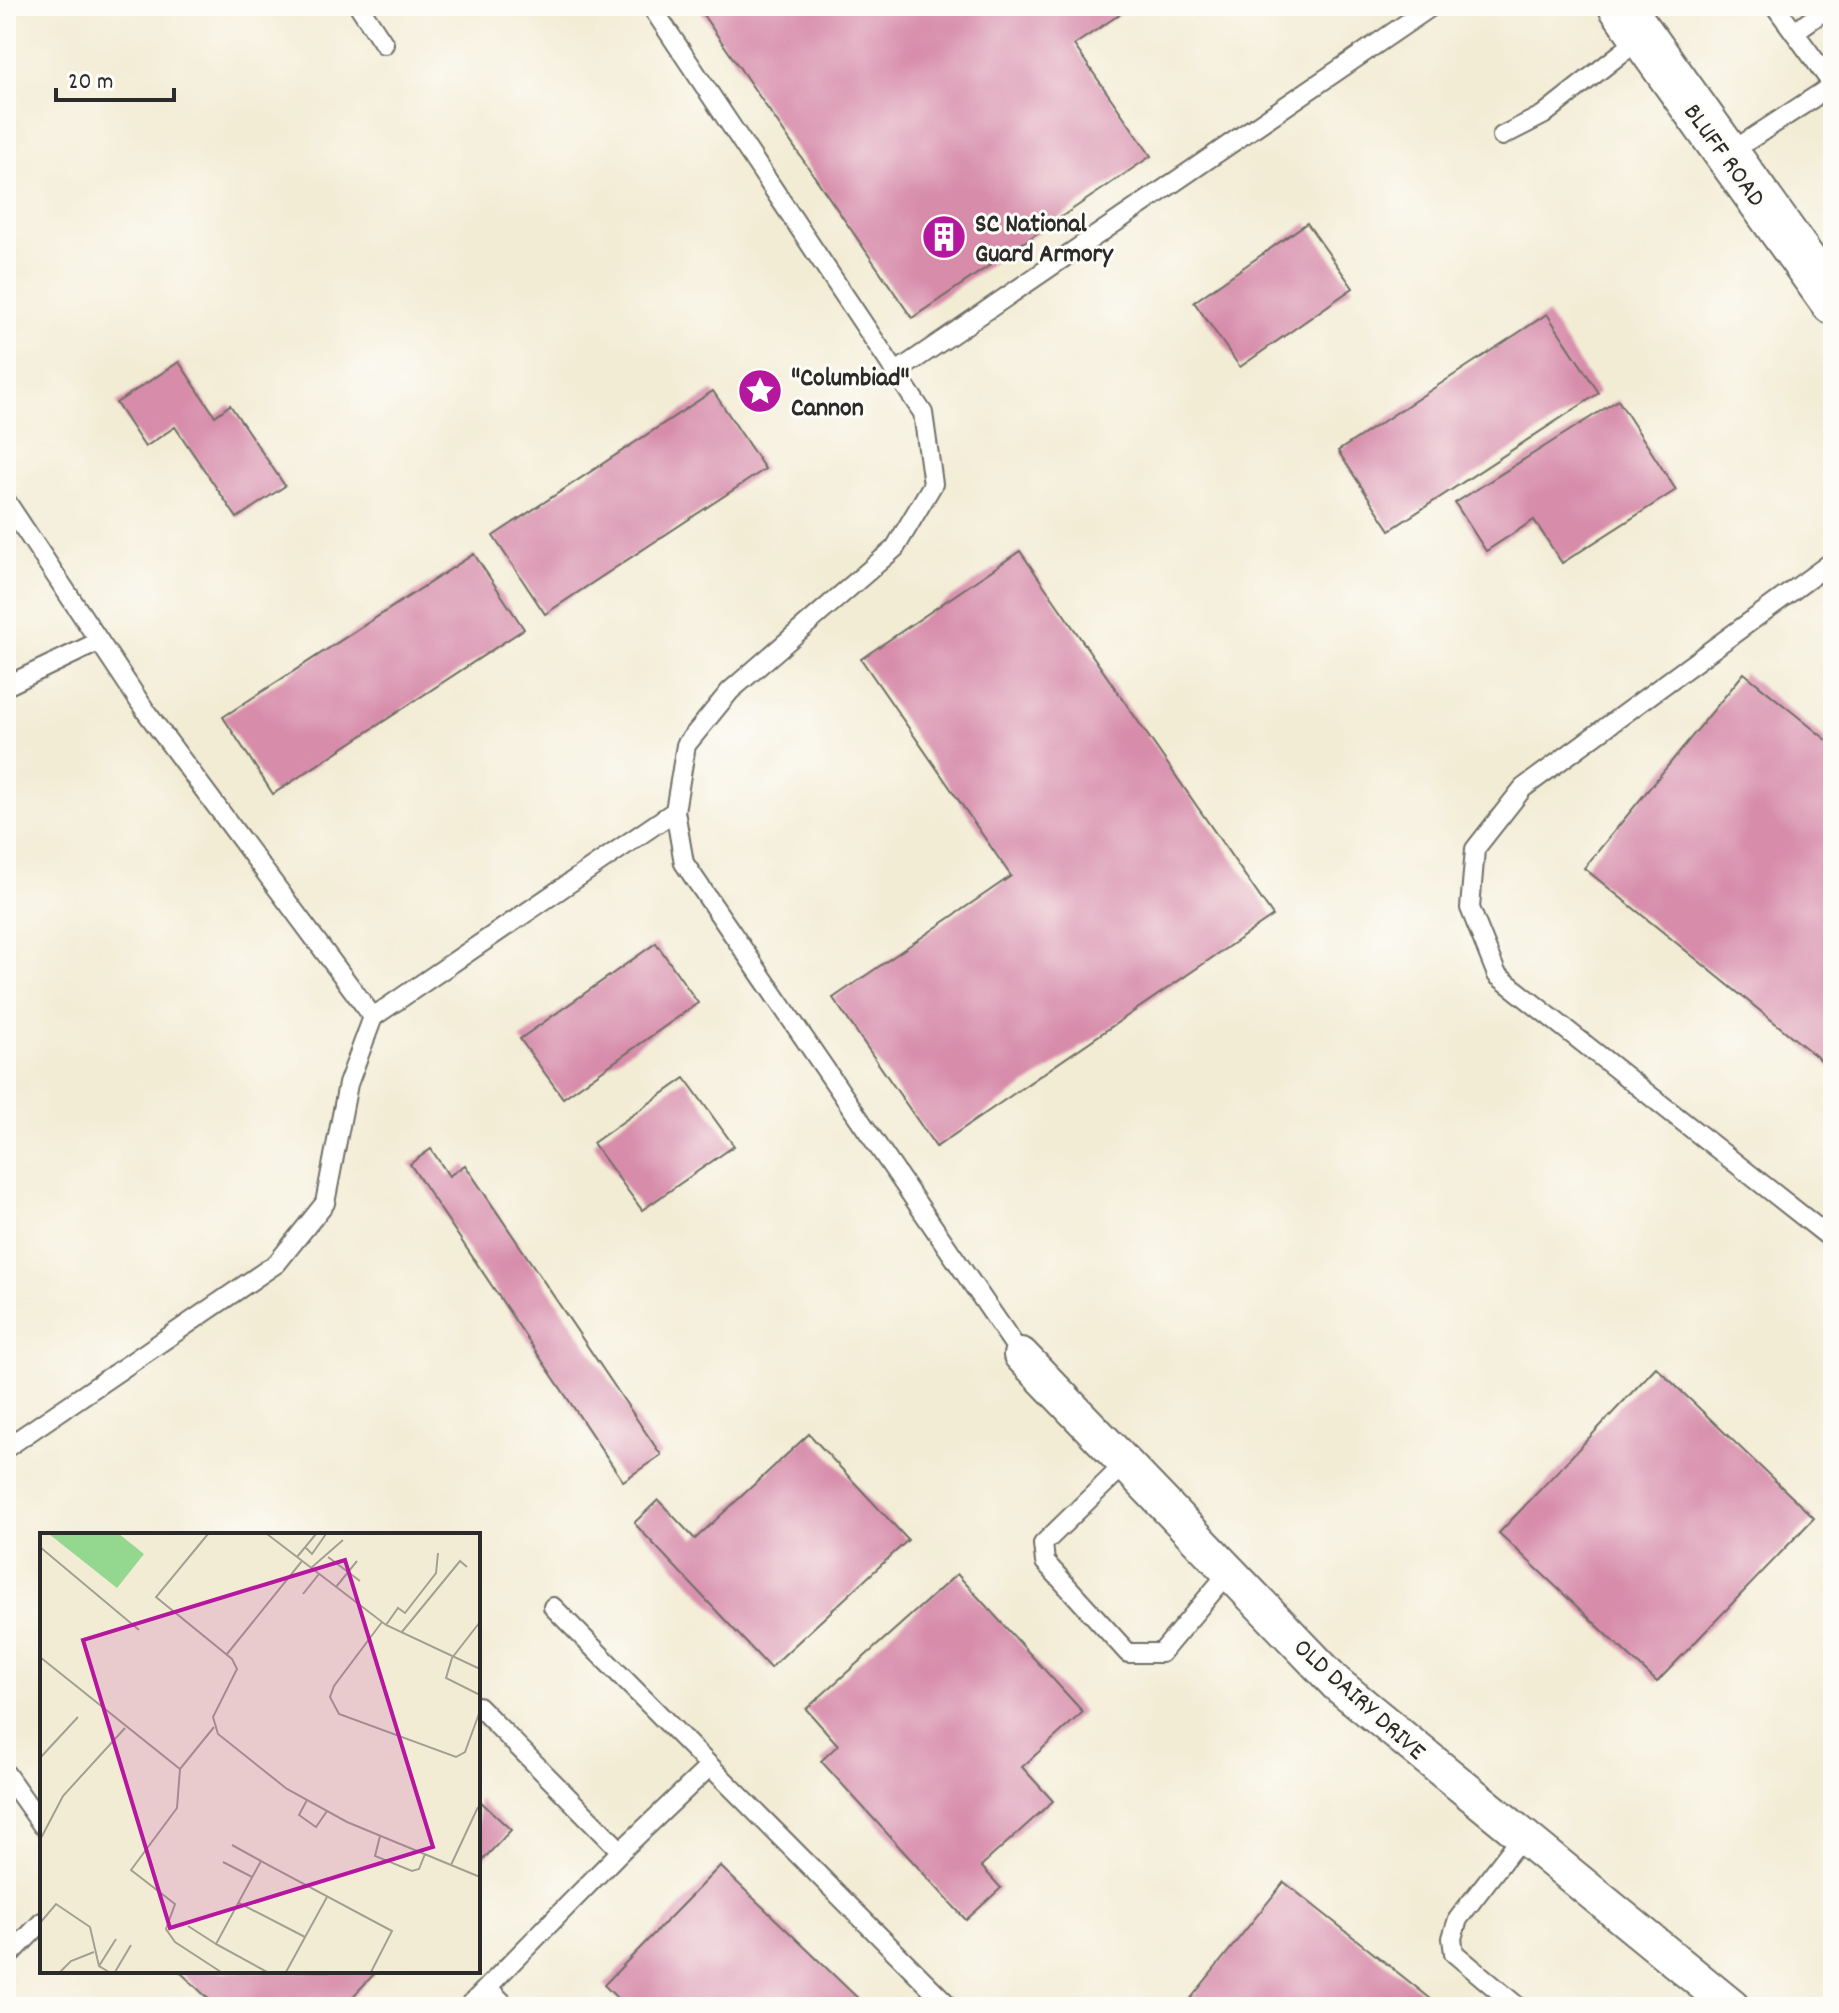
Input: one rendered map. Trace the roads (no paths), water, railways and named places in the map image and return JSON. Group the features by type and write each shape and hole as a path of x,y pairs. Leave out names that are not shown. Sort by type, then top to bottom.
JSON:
{"main road":[{"name":"BLUFF ROAD","path":"1632,21 1833,302"}],"street":[{"name":"OLD DAIRY DRIVE","path":"1021,1355 1337,1684 1732,2007"}],"lane":[{"path":"359,6 384,44"},
{"path":"651,6 923,413 933,484 895,548 730,691 686,745 675,811 684,863 1021,1355"},
{"path":"895,373 1432,6"},
{"path":"1726,155 1833,85 1775,6"},
{"path":"1794,32 1831,6"},
{"path":"1502,136 1543,115 1632,21"},
{"path":"6,501 147,713 373,1017"},
{"path":"1833,561 1523,788 1475,849 1470,908 1497,975 1833,1240"},
{"path":"6,686 98,642"},
{"path":"6,1448 277,1263 325,1203 348,1084 373,1017 675,811"},
{"path":"1125,1464 1043,1544 1045,1562 1128,1653 1161,1653 1229,1572"},
{"path":"553,1607 950,2007"},
{"path":"480,1708 621,1851"},
{"path":"468,2007 621,1851 710,1766"},
{"path":"6,1774 40,1822"},
{"path":"1518,2007 1454,1953 1452,1938 1458,1919 1522,1836"},
{"path":"6,1959 40,1924"},
{"path":"488,1988 507,2007"}],"place":[{"name":"SC National Guard Armory","path":"944,237"},
{"name":"\"Columbiad\" Cannon","path":"760,391"}]}
